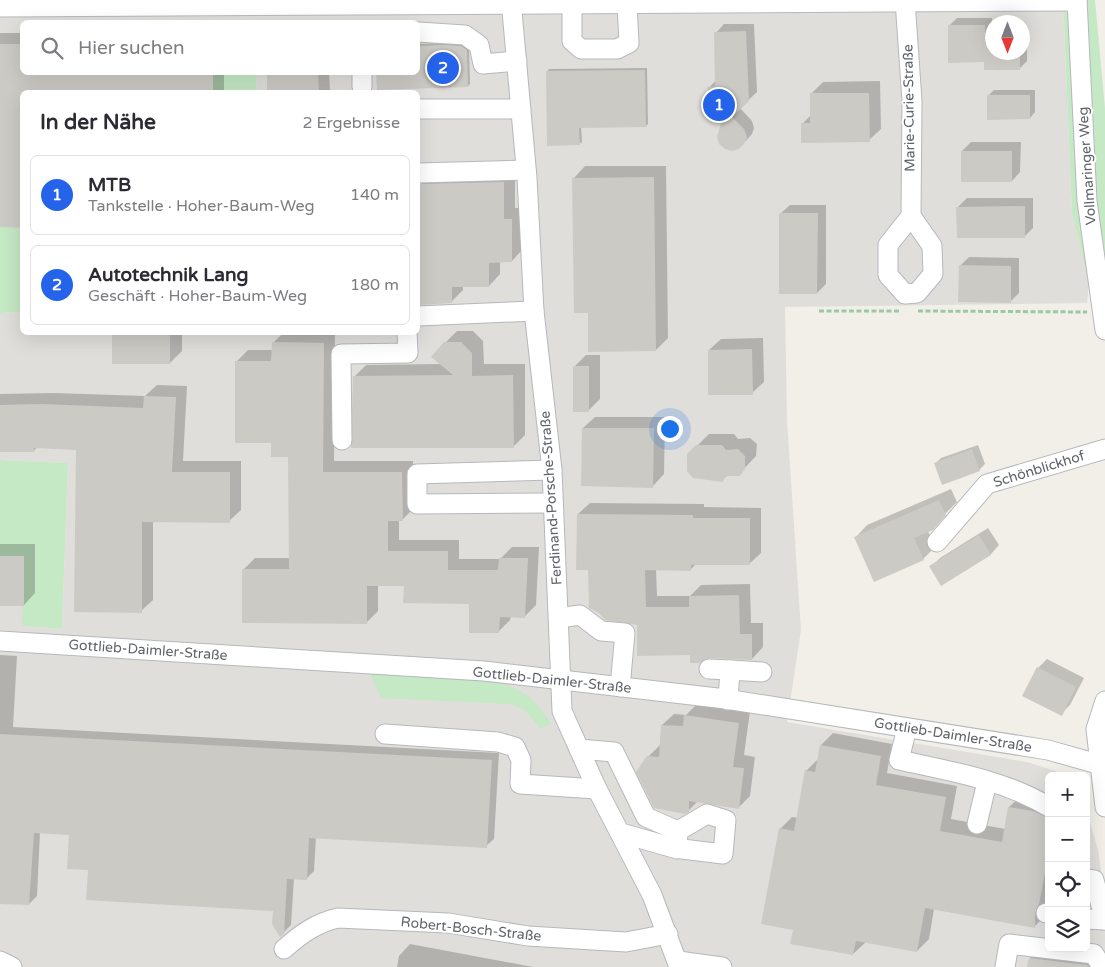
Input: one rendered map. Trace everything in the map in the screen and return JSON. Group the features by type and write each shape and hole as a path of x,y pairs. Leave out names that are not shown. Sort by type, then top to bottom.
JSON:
{"street":[{"path":"0,7 137,3 511,3 572,5 716,2 1077,0"},
{"name":"Vollmaringer Weg","path":"1077,0 1087,201 1103,321"},
{"name":"Marie-Curie-Straße","path":"905,1 912,100 911,216"},
{"name":"Ferdinand-Porsche-Straße","path":"511,3 526,170 534,311 552,470 562,711 597,789 652,895 678,964"},
{"path":"572,5 572,41 581,49 616,50 629,43 627,4"},
{"path":"420,32 465,35 479,45 483,64 516,61"},
{"path":"420,108 521,109"},
{"path":"420,173 526,170"},
{"path":"420,316 534,311"},
{"path":"342,440 342,354 408,353 408,335"},
{"name":"Schönblickhof","path":"938,542 987,484 1105,449"},
{"path":"552,470 417,474 417,504 553,503"},
{"path":"559,618 580,615 601,631 626,633 620,687"},
{"name":"Gottlieb-Daimler-Straße","path":"0,640 484,672 561,680 728,700 1048,750 1102,765"},
{"path":"709,669 762,672"},
{"path":"728,700 730,670"},
{"path":"1105,701 1096,729 1102,765 1105,807"},
{"path":"907,728 899,760 987,782 1021,793 1045,806"},
{"path":"385,734 498,742 515,748 520,760 520,784 597,789"},
{"path":"579,749 614,752 646,816 678,840 621,834"},
{"path":"977,824 987,782"},
{"path":"1090,880 1094,880 1105,920 1090,919"},
{"name":"Robert-Bosch-Straße","path":"284,949 304,931 323,922 338,918 448,924 528,936 626,942 668,934"},
{"path":"1005,967 1009,944 1094,954 1102,967"},
{"path":"0,961 12,967"},
{"path":"678,964 722,967"}],"path":[{"path":"819,311 906,311"},
{"path":"916,311 1103,321"}],"shaded area":[{"path":"0,0 1063,0 1072,213 1089,283 1087,303 785,307 787,420 801,630 787,722 1027,762 1058,772 1045,772 1045,952 1090,952 1090,822 1098,850 1105,897 1105,967 0,967 0,556 24,556 23,626 62,629 68,463 0,460 0,313 20,312 20,335 420,335 420,90 257,90 256,75 420,75 420,20 20,20 20,75 213,75 213,90 20,90 20,228 0,227"}],"green space":[{"path":"1063,0 1095,0 1105,109 1105,273 1089,283 1072,213"},
{"path":"213,75 256,75 257,90 213,90"},
{"path":"0,227 20,228 20,312 0,313"},
{"path":"0,460 68,463 62,629 22,626 24,556 0,556"},
{"path":"369,671 496,682 515,688 529,697 540,708 551,724 540,729 524,709 510,704 381,698"}],"building":[{"path":"948,25 985,25 985,60 1020,60 1020,70 984,70 984,62 948,63"},
{"path":"746,31 749,101 732,117 744,129 747,137 739,149 732,151 725,149 719,144 717,137 724,113 708,113 708,87 715,86 714,32"},
{"path":"0,44 20,44 20,75 213,75 213,90 20,90 20,228 0,227"},
{"path":"420,46 461,46 467,50 468,87 377,90 376,75 420,75"},
{"path":"645,70 646,127 579,128 580,145 547,146 546,71"},
{"path":"267,75 318,75 319,90 267,90"},
{"path":"810,93 869,93 870,142 801,143 801,123 810,123"},
{"path":"987,95 1030,95 1030,119 987,120"},
{"path":"961,151 1012,151 1012,182 961,182"},
{"path":"654,177 656,351 588,352 588,313 574,313 572,178"},
{"path":"504,182 504,219 512,219 512,262 489,263 489,287 452,287 452,303 420,305 420,184"},
{"path":"1025,206 1025,238 957,238 956,207"},
{"path":"779,213 818,213 817,294 779,294"},
{"path":"959,265 1011,266 1011,303 958,302"},
{"path":"112,335 170,335 170,364 112,364"},
{"path":"272,342 324,343 323,472 402,472 403,521 388,521 388,551 448,551 448,570 498,570 499,558 528,558 525,618 500,617 499,633 469,633 469,604 403,603 404,586 367,586 367,624 242,623 242,569 289,569 288,457 271,457 271,443 235,443 235,361 271,361"},
{"path":"444,342 461,342 472,353 472,376 513,375 514,448 351,448 353,376 453,375 431,357"},
{"path":"752,349 753,395 708,395 708,350"},
{"path":"573,366 589,366 589,412 573,412"},
{"path":"144,396 176,397 172,472 230,472 230,523 142,522 142,613 74,612 76,450 34,448 34,452 0,452 0,405 42,404 143,408"},
{"path":"582,428 654,428 653,488 581,486"},
{"path":"696,445 722,445 726,450 738,449 745,456 745,469 740,476 725,476 723,482 693,478 687,471 687,454"},
{"path":"972,449 980,471 942,485 934,463"},
{"path":"939,500 946,515 933,530 914,538 924,560 874,582 854,537"},
{"path":"577,514 693,515 693,518 750,518 750,565 691,565 691,571 645,570 646,607 689,607 689,596 739,595 740,634 752,634 752,660 710,658 700,663 690,663 690,655 637,656 637,625 605,620 599,613 589,608 588,570 576,570"},
{"path":"979,535 991,555 941,586 929,566"},
{"path":"0,556 24,556 24,606 0,606"},
{"path":"1037,667 1076,687 1062,716 1022,696"},
{"path":"684,715 739,723 733,767 744,768 739,809 689,801 689,812 685,814 654,808 636,772 647,756 659,757 661,725 683,726"},
{"path":"0,734 492,760 487,848 309,838 307,880 287,879 284,934 280,937 272,924 273,911 86,900 88,870 67,869 69,835 34,833 29,905 0,904"},
{"path":"820,745 881,756 876,785 946,797 940,831 1002,842 1008,807 1033,811 1045,816 1045,873 1039,904 1035,913 1035,928 925,908 917,952 856,941 853,955 790,944 793,930 761,924 779,828 794,831 805,770 815,772"},
{"path":"1029,958 1087,965 1089,967 1027,967"}],"place":[{"name":"Autotechnik Lang","path":"443,68"},
{"name":"MTB","path":"719,105"}]}
